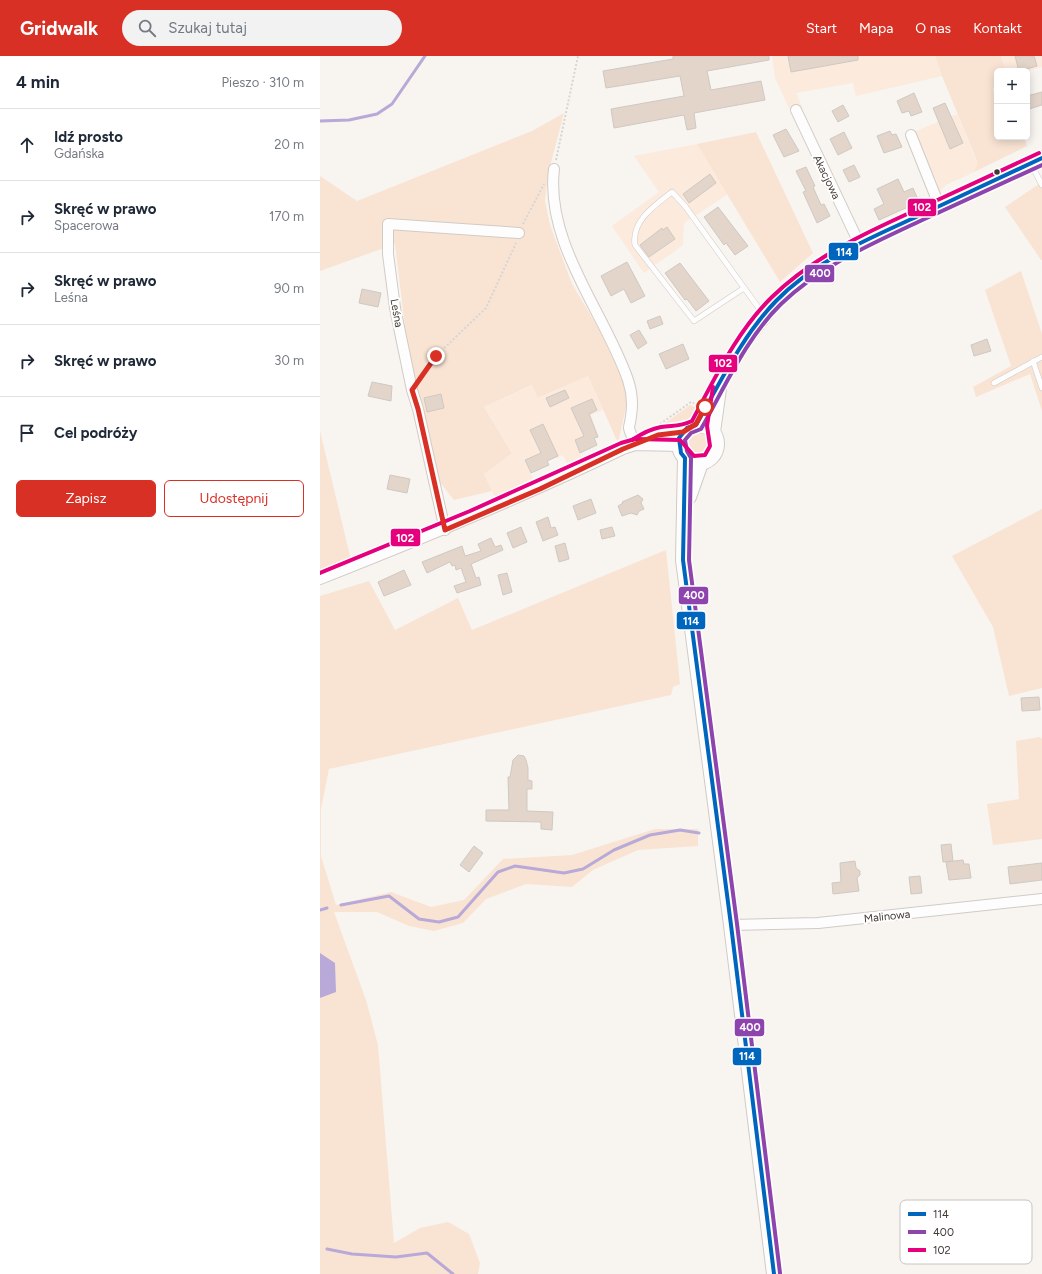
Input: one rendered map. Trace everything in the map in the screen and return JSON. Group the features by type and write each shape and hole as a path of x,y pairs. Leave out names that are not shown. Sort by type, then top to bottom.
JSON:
{"main road":[{"path":"696,424 705,426 713,432 716,439 717,447 714,454 708,460 701,463 692,462 680,453 678,446 679,438 683,432 696,424 720,384 737,351 764,315 801,279 824,262 859,243 1036,160"},
{"path":"713,432 720,384"},
{"path":"685,458 683,560 731,925 774,1274"},
{"path":"685,509 701,463"}],"street":[{"name":"Akacjowa","path":"796,110 859,243"},
{"path":"910,135 939,205"},
{"path":"554,170 552,182 560,228 581,284 611,338 629,381 633,400 629,429 635,445"},
{"name":"Leśna","path":"445,530 418,409 412,390 395,308 388,254 388,224 519,233"},
{"path":"320,579 445,530 540,489 623,449 635,445 645,438 683,432"},
{"path":"635,445 678,446"},
{"name":"Malinowa","path":"731,925 818,923 1042,899"}],"lane":[{"path":"1036,160 1042,185"},
{"path":"744,288 694,321 635,245 634,237 648,210 672,192 685,206 764,315"},
{"path":"994,383 1042,357"},
{"path":"1033,361 1042,388"}],"path":[{"path":"412,390 436,356 486,308 526,216 554,170 578,56"}],"shaded area":[{"path":"772,56 935,56 942,76 856,96 853,83 796,93 803,109 791,112 775,78"},
{"path":"935,56 1001,56 1004,68 994,68 994,140 1025,140 1027,146 974,172 977,161"},
{"path":"1001,56 1042,56 1042,67 1030,70 1030,68 1004,68"},
{"path":"564,113 548,174 545,201 550,225 572,284 599,329 626,387 626,407 618,443 588,376 538,398 532,385 484,407 512,453 484,474 492,491 454,500 439,481 407,343 395,244 320,271 320,176 357,201 532,131"},
{"path":"957,114 978,165 974,172 946,185 940,191 914,132"},
{"path":"756,132 813,253 780,282 697,144"},
{"path":"697,144 728,194 684,223 683,245 644,273 612,226 659,192 634,156"},
{"path":"1042,182 1042,260 1041,260 1005,207"},
{"path":"1021,271 1042,334 1042,411 1030,374 976,397 973,387 1011,366 985,290"},
{"path":"588,376 603,410 591,415 599,437 594,438 592,433 574,440 582,459 568,465 563,455 547,461 543,452 524,460 534,481 495,498 484,474 512,452 484,407 533,385 539,398"},
{"path":"690,405 699,409 696,413 682,422 661,429 661,426"},
{"path":"320,431 351,560 320,573"},
{"path":"696,432 704,435 707,443 704,451 696,454 688,451 685,443 688,435"},
{"path":"1042,509 1042,688 1009,696 993,627 952,556"},
{"path":"666,550 680,684 673,687 671,695 329,769 321,809 321,856 336,905 391,892 431,907 464,900 503,859 572,855 655,829 698,829 698,846 638,850 593,870 572,887 526,884 486,899 463,923 434,931 409,926 377,912 334,912 366,1000 378,1045 394,1243 420,1228 448,1222 469,1234 480,1263 478,1274 320,1274 320,596 369,581 395,630 458,598 472,630"},
{"path":"1040,737 1042,739 1042,839 993,845 987,804 1019,799 1016,741"},
{"path":"320,953 335,963 336,992 320,998"}],"building":[{"path":"673,56 769,56 769,60 707,71 711,90 761,81 765,100 694,113 696,128 687,130 684,115 614,128 611,109 684,96 680,76 606,88 603,71 673,59"},
{"path":"788,56 858,56 858,60 791,72"},
{"path":"1015,56 1034,56 1037,66 1030,68 1018,68"},
{"path":"1042,92 1042,105 1030,109 1030,95"},
{"path":"914,93 922,112 911,116 909,111 902,113 897,101"},
{"path":"945,103 963,143 950,149 933,108"},
{"path":"843,105 849,116 838,122 832,111"},
{"path":"786,129 799,151 784,157 773,135"},
{"path":"890,131 892,135 896,134 902,147 884,153 877,136"},
{"path":"844,132 852,148 838,155 830,139"},
{"path":"854,165 860,177 849,182 843,170"},
{"path":"806,167 815,186 813,187 821,205 824,204 830,216 817,223 803,192 806,191 796,171"},
{"path":"710,174 716,183 689,203 683,194"},
{"path":"898,179 904,192 913,188 919,202 879,220 874,209 884,204 877,189"},
{"path":"718,207 748,246 735,255 726,243 724,245 704,217"},
{"path":"667,227 675,239 649,257 640,245 662,228 663,230"},
{"path":"627,262 645,296 631,303 624,289 611,296 601,276"},
{"path":"680,263 709,301 696,311 687,299 685,300 665,273"},
{"path":"362,289 381,293 378,307 359,303"},
{"path":"660,316 663,324 650,329 647,321"},
{"path":"639,330 647,343 638,349 630,335"},
{"path":"987,339 991,351 974,356 971,345"},
{"path":"683,344 689,359 666,369 659,354"},
{"path":"372,382 392,386 391,401 368,396"},
{"path":"565,390 569,398 550,407 546,398"},
{"path":"441,394 444,408 427,412 424,398"},
{"path":"592,399 597,410 589,414 598,437 594,438 597,445 580,453 575,440 584,436 571,408"},
{"path":"543,424 558,456 547,461 549,465 531,473 525,460 541,453 530,430"},
{"path":"390,475 410,479 407,493 387,489"},
{"path":"638,495 643,499 641,503 644,509 639,511 637,515 631,513 622,516 618,506 623,503 622,502"},
{"path":"591,499 596,513 578,520 573,506"},
{"path":"548,517 551,528 555,527 558,535 543,541 536,522"},
{"path":"521,527 527,542 513,548 507,533"},
{"path":"612,527 615,536 602,539 600,530"},
{"path":"491,538 495,547 501,545 503,550 471,564 476,578 479,577 481,585 457,593 454,586 466,582 461,568 456,570 455,565 452,566 450,562 427,573 422,562 462,546 465,556 481,551 478,544"},
{"path":"565,543 569,559 559,562 555,546"},
{"path":"404,570 411,585 384,596 378,582"},
{"path":"507,573 512,592 503,595 498,575"},
{"path":"1039,697 1040,710 1022,711 1021,698"},
{"path":"518,755 524,756 528,768 528,780 532,781 532,789 527,789 527,811 553,812 552,830 541,829 541,822 486,821 486,810 509,810 508,777 510,777 513,760"},
{"path":"951,844 953,861 943,862 941,845"},
{"path":"474,846 483,853 469,872 460,865"},
{"path":"963,860 964,864 969,864 971,878 949,880 946,862"},
{"path":"855,861 856,868 860,871 860,875 857,878 859,891 833,894 832,883 841,882 840,863"},
{"path":"1042,863 1042,880 1010,884 1008,867"},
{"path":"920,876 922,893 911,894 909,877"}],"waterway":[{"path":"320,121 349,120 377,114 392,104 425,56"},
{"path":"341,905 389,896 419,919 439,922 458,917 498,872 515,866 564,873 583,869 614,850 650,835 680,830 699,833"},
{"path":"320,910 327,908"},
{"path":"327,1249 352,1254 396,1257 427,1253 453,1274"}],"transit line":[{"name":"102","path":"632,440 653,429 680,425 692,421 737,340 759,310 788,283 822,258 859,237 1039,153"},
{"name":"114","path":"774,1274 731,925 683,560 685,458 681,453 679,438 687,428 696,425 732,360 753,329 776,301 807,274 860,243 1042,158"},
{"name":"400","path":"780,1273 737,924 689,560 691,458 687,451 685,440 691,433 701,429 747,347 768,317 812,278 864,248 1042,165"},
{"name":"102","path":"320,573 470,511 621,443 635,439 680,440 694,456 705,455 710,446 707,426 713,387"}],"route":[{"path":"436,356 412,390 418,409 445,530 540,489 623,449 635,445 645,438 662,433 683,432 686,428 696,424 705,407"}]}
